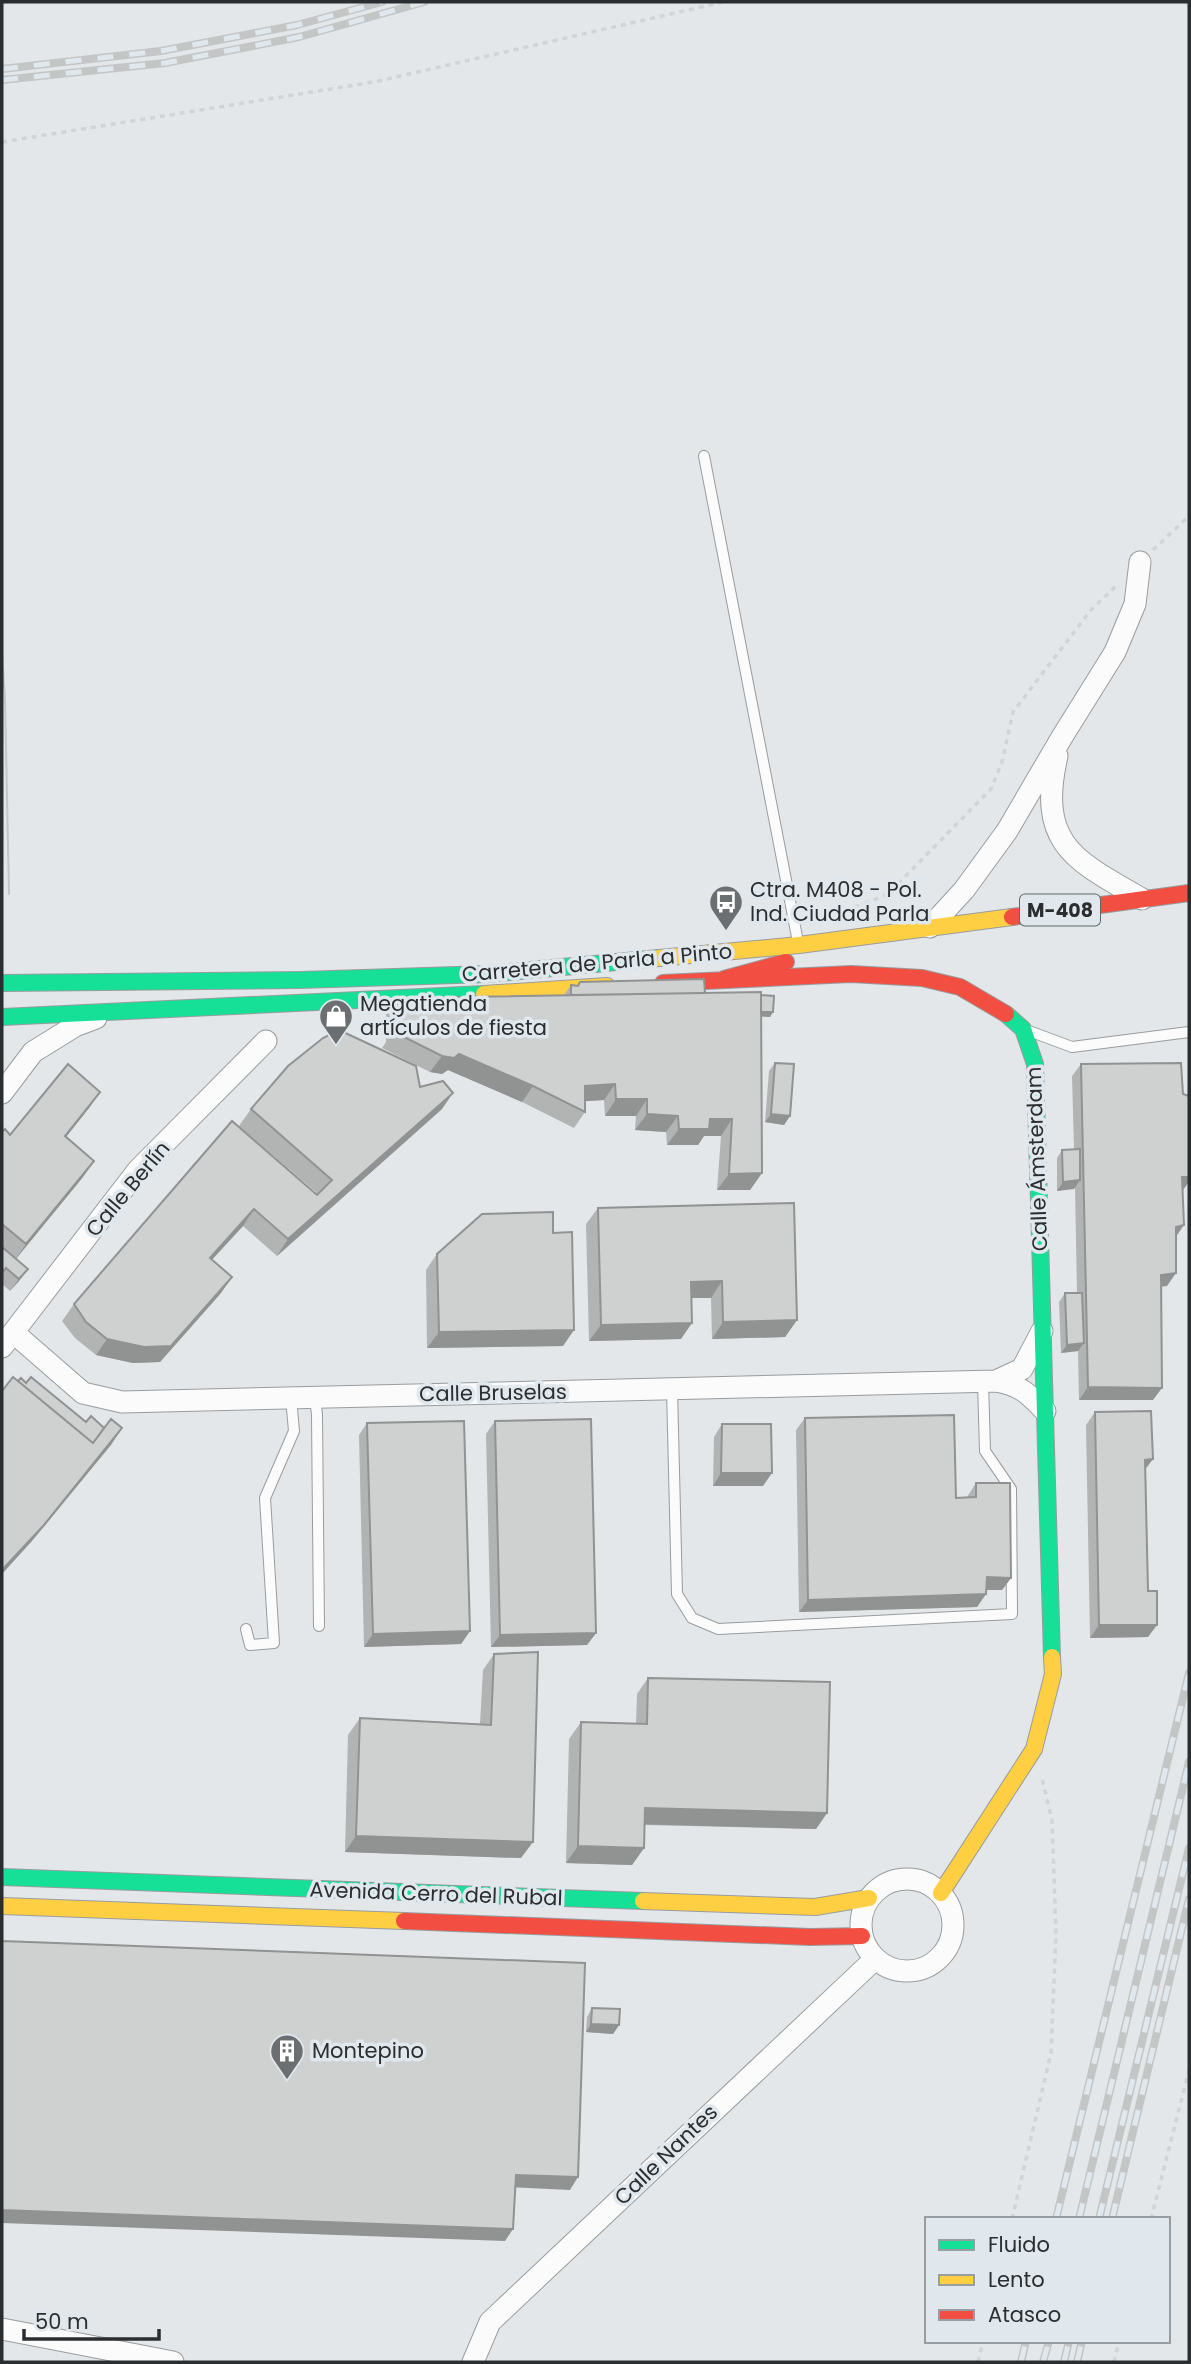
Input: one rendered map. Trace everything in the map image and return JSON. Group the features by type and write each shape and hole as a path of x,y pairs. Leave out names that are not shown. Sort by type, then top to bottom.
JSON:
{"street":[{"path":"930,927 964,890 1007,831 1115,652 1135,604 1140,562"},
{"path":"1062,737 1051,780 1052,816 1061,840 1076,859 1142,899"},
{"name":"Carretera de Parla a Pinto","path":"2,983 300,980 488,974 799,945 1189,893"},
{"name":"M-408","path":"724,979 903,931"},
{"path":"2,1017 851,974 922,978 960,987 1000,1009 1023,1029"},
{"path":"2,1093 33,1052 75,1026 113,1012"},
{"name":"Calle Ámsterdam","path":"941,1893 1034,1749 1053,1674 1035,1064 1023,1029"},
{"name":"Calle Berlín","path":"8,1340 138,1170 266,1041"},
{"path":"990,1382 1022,1369 1042,1329"},
{"name":"Calle Bruselas","path":"8,1340 83,1393 122,1402 990,1382"},
{"path":"990,1382 1015,1385 1028,1392 1045,1411"},
{"name":"Avenida Cerro del Rubal","path":"2,1877 815,1906 869,1898"},
{"path":"912,1879 927,1883 941,1893 950,1906 954,1921 946,1952 934,1963 920,1970 904,1972 889,1968 875,1959 862,1936 861,1916 869,1898 881,1886 896,1880 912,1879"},
{"name":"Avenida Cerro del Rubal","path":"2,1906 810,1937 862,1936"},
{"name":"Calle Nantes","path":"472,2362 490,2322 875,1959"},
{"path":"2,2329 141,2359 173,2362"}],"lane":[{"path":"704,456 799,945"},
{"path":"1023,1029 1072,1047 1189,1032"},
{"path":"672,1389 677,1594 692,1618 718,1629 1012,1614 1011,1489 985,1451 990,1382"},
{"path":"246,1629 250,1645 274,1643 265,1498 294,1432 291,1398"},
{"path":"315,1398 318,1626"}],"path":[{"path":"2,2 12,2"},
{"path":"2,142 374,82 723,2"},
{"path":"794,910 844,912 888,894 898,885 991,789 1002,762 1013,712 1091,610 1189,516"},
{"path":"1012,2217 1051,2053 1056,1933 1052,1820 1034,1749"},
{"path":"1152,2217 1189,2070"},
{"path":"978,2362 983,2343"},
{"path":"1114,2362 1119,2343"}],"building":[{"path":"704,979 705,993 571,995 571,985 578,986 580,982"},
{"path":"761,992 762,1173 729,1174 732,1119 710,1119 709,1129 679,1129 678,1116 647,1114 647,1099 616,1099 615,1084 585,1086 585,1112 459,1054 454,1058 442,1056 394,1032 397,1026 397,998"},
{"path":"761,995 774,996 773,1012 761,1012"},
{"path":"339,1030 416,1066 420,1087 443,1081 453,1093 288,1239 254,1209 210,1258 232,1277 171,1346 144,1347 107,1339 86,1322 74,1304 232,1121 317,1195 332,1180 251,1109 288,1066 323,1038"},
{"path":"775,1063 794,1064 790,1116 771,1114"},
{"path":"1181,1063 1183,1094 1189,1096 1189,1177 1182,1177 1184,1225 1176,1227 1176,1273 1161,1275 1162,1388 1088,1387 1081,1064"},
{"path":"68,1064 100,1092 65,1136 94,1161 26,1244 2,1224 2,1132 5,1129 10,1135"},
{"path":"1080,1149 1080,1180 1063,1182 1062,1150"},
{"path":"794,1203 797,1320 723,1322 722,1281 691,1282 692,1323 601,1325 598,1208"},
{"path":"553,1212 553,1233 572,1232 574,1330 439,1332 437,1254 482,1214"},
{"path":"2,1247 28,1269 19,1279 6,1268 2,1273"},
{"path":"1065,1293 1082,1293 1084,1343 1067,1345"},
{"path":"13,1377 93,1443 111,1419 122,1428 44,1525 2,1570 2,1391"},
{"path":"31,1377 86,1422 91,1416 104,1428 93,1443 18,1381 21,1378 26,1383"},
{"path":"1151,1411 1153,1459 1145,1460 1148,1591 1157,1591 1157,1625 1099,1625 1095,1412"},
{"path":"954,1415 956,1498 976,1497 976,1483 1010,1483 1011,1578 987,1577 986,1594 808,1600 805,1418"},
{"path":"591,1419 596,1633 500,1635 495,1421"},
{"path":"464,1421 470,1631 373,1634 367,1423"},
{"path":"722,1424 771,1424 772,1473 721,1473"},
{"path":"538,1652 533,1842 356,1836 360,1718 491,1725 494,1654"},
{"path":"648,1678 830,1682 827,1813 645,1808 644,1848 578,1846 581,1722 647,1724"},
{"name":"Montepino","path":"2,1941 585,1963 578,2177 516,2175 513,2229 2,2210"},
{"path":"592,2008 620,2009 619,2025 591,2024"}],"tram line":[{"path":"2,653 9,894"}],"railway":[{"path":"2,69 161,51 297,25 382,2"},
{"path":"2,80 165,63 299,37 424,2"},
{"path":"1056,2217 1189,1673"},
{"path":"1079,2217 1189,1762"},
{"path":"1099,2217 1189,1848"},
{"path":"1112,2217 1189,1899"},
{"path":"1021,2362 1026,2343"},
{"path":"1043,2362 1048,2343"},
{"path":"1064,2362 1069,2343"},
{"path":"1077,2362 1082,2343"}],"traffic: fast":[{"path":"2,983 300,980 488,974 659,958"},
{"path":"2,1017 484,994"},
{"path":"1006,1014 1023,1029 1035,1064 1052,1657"},
{"path":"2,1877 643,1901"}],"traffic: slow":[{"path":"659,958 799,945 1012,917"},
{"path":"484,994 607,986"},
{"path":"941,1893 1034,1749 1053,1674 1052,1657"},
{"path":"643,1901 815,1907 869,1898"},
{"path":"2,1906 404,1921"}],"traffic: jam":[{"path":"1012,917 1189,893"},
{"path":"724,979 786,962"},
{"path":"663,983 851,974 922,978 960,987 1006,1014"},
{"path":"404,1921 810,1937 862,1936"}],"place":[{"name":"Ctra. M408 - Pol. Ind. Ciudad Parla","path":"726,932"},
{"name":"Megatienda artículos de fiesta","path":"336,1046"},
{"name":"Montepino","path":"287,2081"}]}
